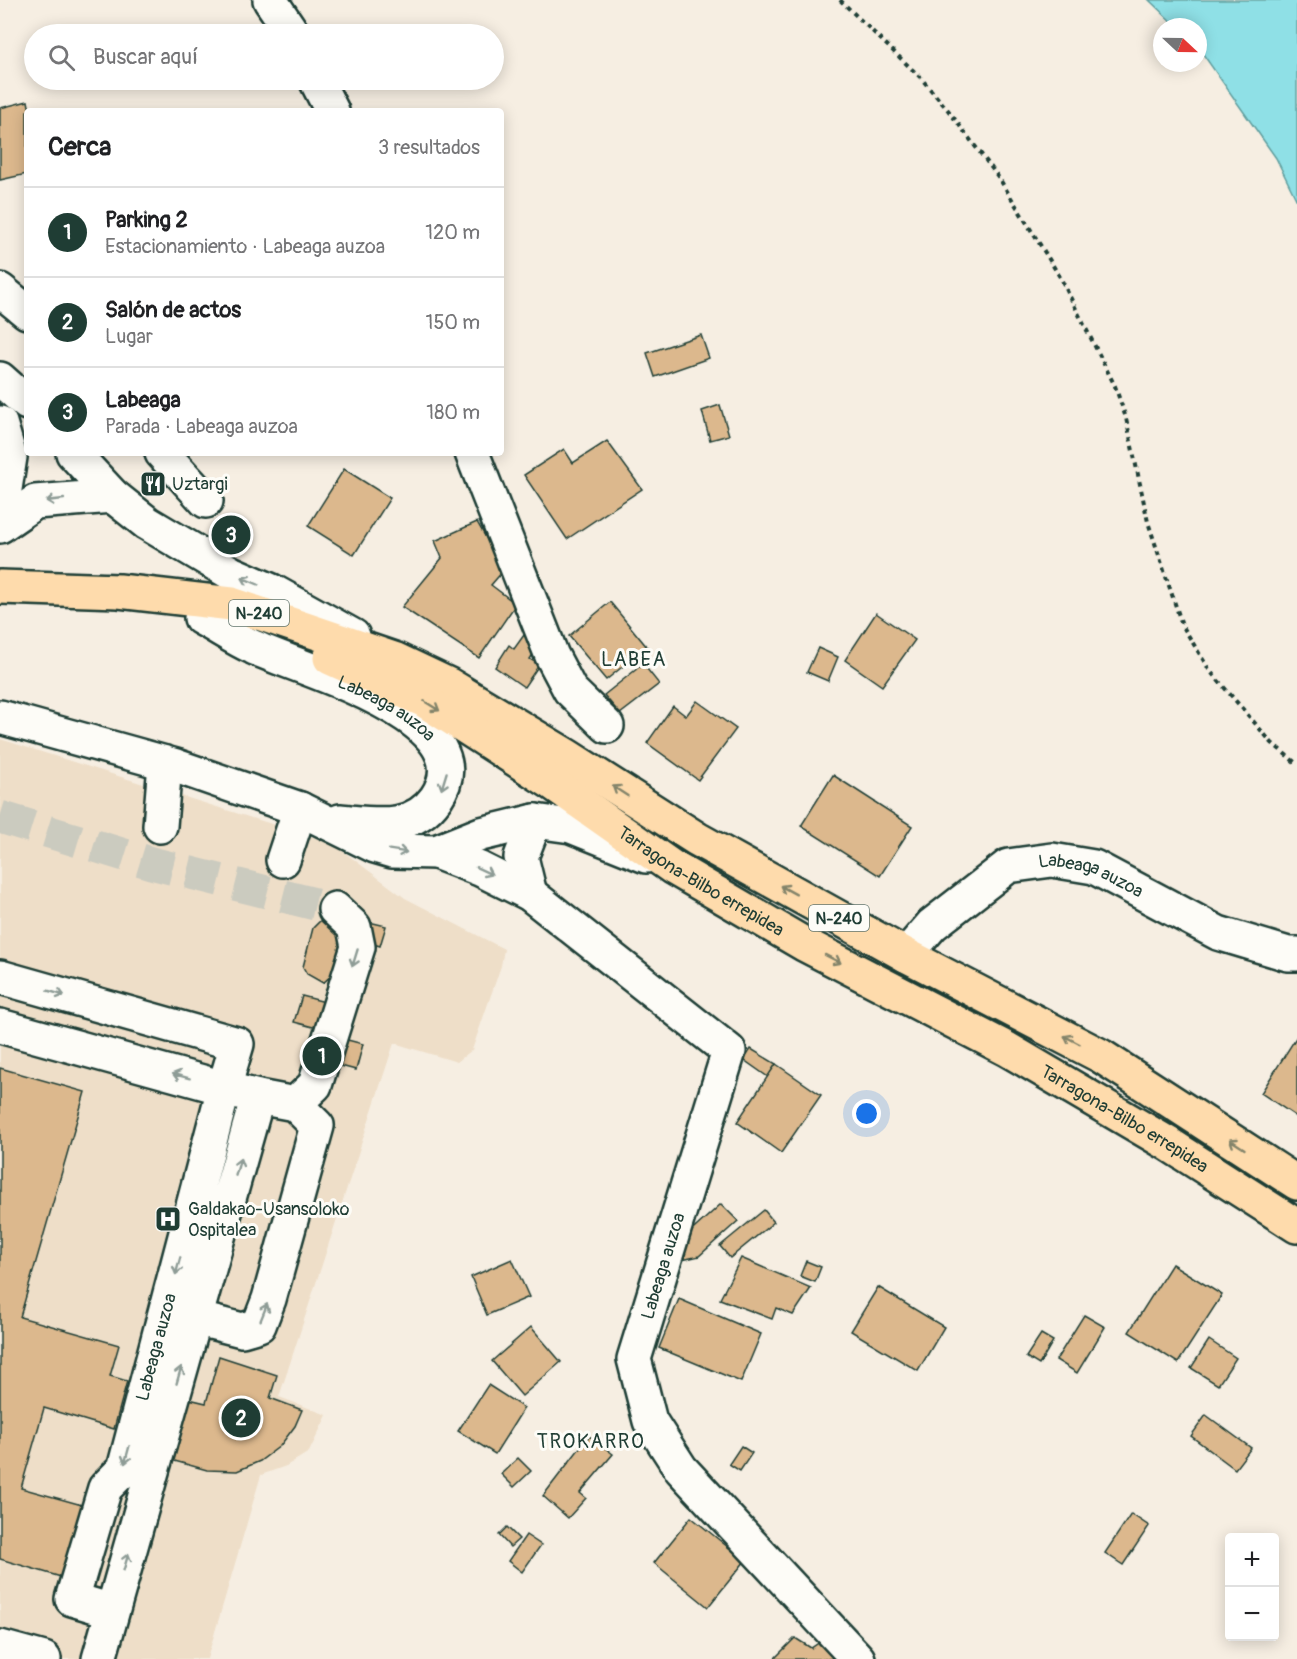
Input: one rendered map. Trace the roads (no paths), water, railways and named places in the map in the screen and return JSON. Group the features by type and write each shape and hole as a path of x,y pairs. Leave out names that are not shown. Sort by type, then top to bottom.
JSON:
{"highway":[{"name":"Tarragona-Bilbo errepidea","path":"0,587 119,591 232,604 394,659 468,697 697,839 906,955 1101,1056 1293,1179"},
{"name":"Tarragona-Bilbo errepidea","path":"119,591 201,618 300,646 425,701 551,782 672,867 804,944 1006,1049 1167,1143 1297,1226"}],"street":[{"path":"270,0 286,24"},
{"path":"321,90 330,108"},
{"path":"0,290 24,310"},
{"path":"0,379 24,399"},
{"path":"0,423 10,457"},
{"path":"0,524 10,457 24,435"},
{"path":"77,456 147,523 231,573 272,591 394,659"},
{"path":"165,456 206,501"},
{"path":"473,456 552,656 570,690 607,726"},
{"path":"0,524 35,502 99,476"},
{"name":"Labeaga auzoa","path":"201,618 252,647 364,692 411,718 439,745 447,768 444,786 432,804 409,820 396,825 313,814"},
{"name":"Labeaga auzoa","path":"0,717 165,763 313,814 375,846 392,851 436,852 482,834 535,821 571,826 672,867"},
{"path":"160,826 165,763"},
{"path":"283,860 313,814"},
{"path":"530,894 521,857 535,821"},
{"path":"436,852 480,869 530,894"},
{"name":"Labeaga auzoa","path":"906,955 932,925 1008,866 1052,860 1094,867 1218,933 1288,954 1297,954"},
{"name":"Labeaga auzoa","path":"530,894 729,1051 634,1359 650,1421 681,1469 858,1659"},
{"path":"0,1026 258,1097 295,1104 315,1085 358,947 354,927 335,909"},
{"name":"Labeaga auzoa","path":"0,977 237,1044 124,1469 105,1488 72,1599 112,1611"},
{"name":"Labeaga auzoa","path":"99,1659 258,1097"},
{"name":"Labeaga auzoa","path":"195,1318 242,1330 259,1325 269,1299 317,1126 295,1104"},
{"path":"0,1647 44,1659"}],"water":[{"path":"1149,0 1297,0 1297,201 1276,158 1207,60 1207,18 1168,18"}],"tunnel":[{"path":"0,817 151,863 335,909"}],"place":[{"name":"Uztargi","path":"153,484"},
{"name":"Labeaga","path":"231,535"},
{"name":"Parking 2","path":"322,1056"},
{"name":"Galdakao-Usansoloko Ospitalea","path":"168,1219"},
{"name":"Salón de actos","path":"241,1418"}],"district":[{"name":"LABEA","path":"634,659"},
{"name":"TROKARRO","path":"591,1441"}]}
